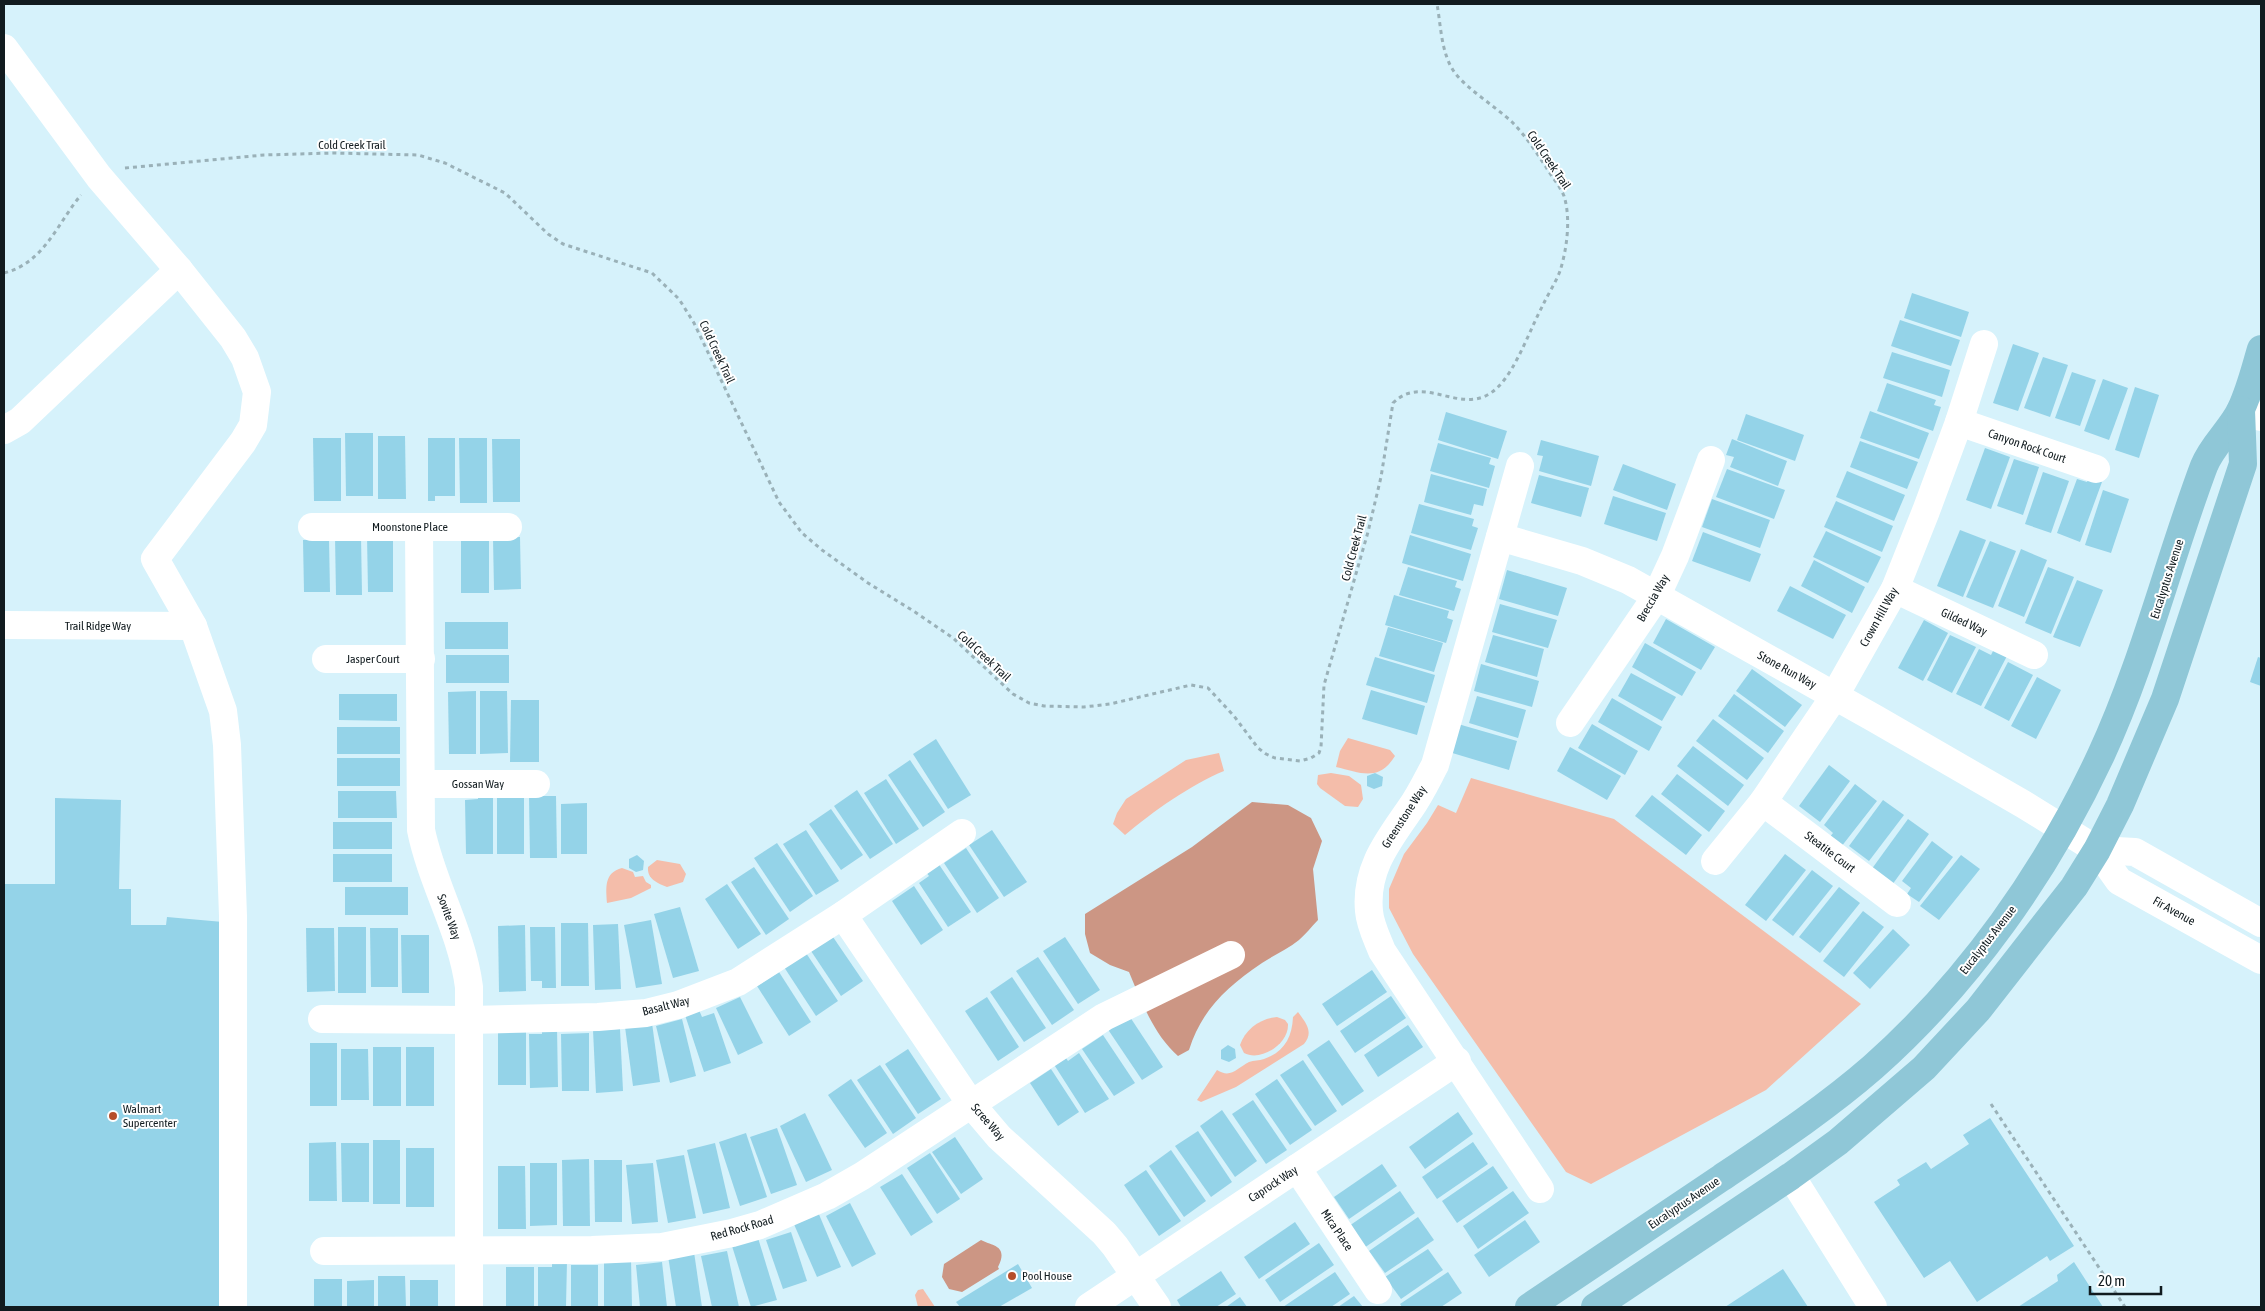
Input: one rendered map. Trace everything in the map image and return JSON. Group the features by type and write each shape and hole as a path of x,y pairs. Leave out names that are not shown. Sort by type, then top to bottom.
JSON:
{"main road":[{"name":"Eucalyptus Avenue","path":"1595,1307 1792,1176 1838,1142 1924,1068 1978,1010 2074,887 2097,850 2120,805 2165,699 2243,464 2261,349"},
{"name":"Eucalyptus Avenue","path":"1529,1307 1792,1129 1872,1068 1910,1032 2004,922 2062,828 2101,756 2161,598 2206,462 2251,414"},
{"path":"1792,1176 1795,1152 1871,1089 1910,1032"}],"street":[{"path":"4,48 99,177 179,270 233,338 245,358 257,392 253,425 243,442 155,560 193,626 223,711 233,916 233,1307"},
{"path":"4,430 20,421 179,270"},
{"name":"Crown Hill Way","path":"1715,861 1763,802 1834,697 1895,589 1959,422 1984,344"},
{"name":"Canyon Rock Court","path":"1959,422 2096,470"},
{"name":"Breccia Way","path":"1570,723 1656,597 1675,556 1711,460"},
{"name":"Greenstone Way","path":"1520,466 1435,765 1424,789 1389,838 1381,853 1372,877 1369,894 1372,926 1382,951 1457,1061 1540,1189"},
{"name":"Moonstone Place","path":"312,527 508,527"},
{"name":"Sovite Way","path":"419,527 420,784 422,830 425,851 464,960 469,987 469,1307"},
{"name":"Stone Run Way","path":"1500,537 1582,561 1628,580 2062,828"},
{"name":"Gilded Way","path":"1895,589 2034,655"},
{"name":"Trail Ridge Way","path":"4,625 193,626"},
{"name":"Jasper Court","path":"326,658 420,659"},
{"name":"Gossan Way","path":"420,784 536,784"},
{"name":"Steatite Court","path":"1763,802 1897,903"},
{"name":"Fir Avenue","path":"2062,828 2097,850 2120,881 2261,960"},
{"name":"Basalt Way","path":"322,1019 470,1020 598,1017 646,1013 678,1005 738,982 843,915 962,833"},
{"name":"Fir Avenue","path":"2097,850 2134,852 2261,923"},
{"name":"Scree Way","path":"843,915 971,1104 999,1137 1104,1233 1157,1307"},
{"name":"Red Rock Road","path":"324,1251 469,1251 662,1247 751,1227 793,1212 855,1180 1104,1017 1231,955"},
{"name":"Caprock Way","path":"1089,1307 1457,1061"},
{"name":"Mica Place","path":"1297,1168 1378,1290"},
{"path":"1792,1176 1873,1307"}],"path":[{"name":"Cold Creek Trail","path":"4,273 23,266 37,256 55,233 69,209 99,177 121,168 273,155 342,153 418,155 453,166 505,193 548,234 563,244 652,273 679,299 694,323 779,502 802,533 868,583 953,638 1013,694 1029,703 1044,706 1084,707 1110,704 1190,685 1208,688 1234,716 1258,748 1275,758 1300,761 1311,758 1319,753 1321,747 1324,685 1368,532 1381,477 1393,403 1398,398 1411,392 1420,391 1466,400 1476,400 1492,392 1500,385 1513,364 1560,271 1565,248 1567,222 1563,196 1535,150 1512,123 1455,73 1444,52 1437,4"},
{"path":"1991,1104 2125,1307"}],"shaded area":[{"path":"1348,738 1390,750 1395,756 1383,770 1369,774 1336,767 1340,751"},
{"path":"1219,753 1224,771 1199,783 1173,799 1125,835 1113,824 1117,813 1126,799 1186,760"},
{"path":"1331,773 1349,776 1361,785 1363,799 1358,807 1345,806 1320,788 1317,784 1318,775"},
{"path":"1471,778 1614,819 1861,1004 1766,1090 1591,1184 1566,1172 1413,954 1389,908 1389,889 1404,854 1438,805 1456,813"},
{"path":"1252,802 1288,805 1311,818 1322,841 1313,869 1318,920 1299,940 1262,963 1227,990 1201,1022 1189,1050 1178,1056 1169,1048 1155,1028 1143,1006 1129,972 1110,965 1090,953 1085,934 1085,914 1192,847"},
{"path":"657,860 680,864 686,874 683,882 667,887 653,880 649,875 648,867"},
{"path":"622,868 633,872 635,877 643,876 646,882 651,885 651,888 631,898 607,903 607,881 612,873"},
{"path":"1298,1012 1309,1032 1304,1044 1236,1087 1201,1102 1197,1100 1217,1070 1226,1073 1234,1072 1249,1062 1271,1056 1282,1048 1289,1038 1293,1017"},
{"path":"1277,1017 1285,1020 1288,1024 1284,1038 1279,1044 1266,1053 1251,1055 1244,1053 1240,1045 1250,1029 1260,1022"},
{"path":"981,1240 994,1245 1000,1250 1002,1254 999,1269 962,1292 949,1289 942,1277 944,1264"},
{"path":"923,1289 935,1307 918,1307 915,1295 918,1290"}],"building":[{"path":"1912,293 1969,312 1961,337 1904,318"},
{"path":"1900,320 1960,340 1951,366 1891,346"},
{"path":"2013,344 2039,353 2018,411 1993,403"},
{"path":"1892,352 1950,370 1942,397 1883,378"},
{"path":"2043,357 2068,365 2050,417 2024,408"},
{"path":"2072,372 2096,380 2080,426 2055,418"},
{"path":"2103,379 2128,388 2109,440 2084,431"},
{"path":"1887,383 1936,400 1934,405 1941,407 1933,431 1877,411"},
{"path":"2135,387 2159,395 2139,458 2115,450"},
{"path":"1870,411 1929,433 1919,459 1860,438"},
{"path":"1446,412 1507,431 1498,459 1438,440"},
{"path":"1746,414 1804,435 1795,461 1737,440"},
{"path":"345,433 373,433 373,496 346,496"},
{"path":"378,436 405,436 406,499 378,499"},
{"path":"313,438 341,438 341,501 314,501"},
{"path":"428,438 455,438 455,496 435,496 435,501 428,501"},
{"path":"459,438 487,438 487,503 460,503"},
{"path":"492,439 520,439 520,502 493,502"},
{"path":"1732,439 1787,461 1778,486 1730,467 1734,457 1726,455"},
{"path":"1541,440 1599,456 1591,486 1539,471 1543,456 1537,455"},
{"path":"1860,441 1918,462 1907,489 1850,467"},
{"path":"1438,443 1491,458 1489,464 1495,466 1489,488 1430,471"},
{"path":"1985,448 2010,457 1991,509 1966,500"},
{"path":"2014,459 2039,467 2023,515 1997,506"},
{"path":"1623,464 1676,484 1667,510 1613,490"},
{"path":"1727,469 1785,490 1774,519 1716,497"},
{"path":"1847,471 1905,495 1894,521 1836,497"},
{"path":"2043,472 2069,481 2051,533 2025,524"},
{"path":"1431,474 1487,489 1483,506 1474,504 1471,515 1424,502"},
{"path":"1539,475 1589,488 1581,517 1531,503"},
{"path":"2089,478 2102,482 2080,542 2057,533 2077,479 2087,482"},
{"path":"2103,490 2129,499 2111,553 2085,545"},
{"path":"1613,496 1666,513 1657,541 1604,524"},
{"path":"1712,499 1770,520 1760,548 1702,527"},
{"path":"1836,501 1893,526 1882,552 1824,527"},
{"path":"1419,504 1474,519 1472,526 1478,528 1471,550 1411,533"},
{"path":"1960,530 1986,540 1963,597 1937,586"},
{"path":"1826,531 1881,557 1868,583 1813,557"},
{"path":"1703,532 1761,554 1750,582 1692,561"},
{"path":"489,533 489,593 461,593 461,539"},
{"path":"367,535 393,539 393,592 368,592"},
{"path":"1410,535 1471,554 1463,581 1402,563"},
{"path":"335,536 361,536 362,595 336,595"},
{"path":"520,537 521,589 494,590 493,538"},
{"path":"329,539 330,592 304,592 303,540"},
{"path":"1990,541 2016,551 1993,608 1966,597"},
{"path":"2021,549 2047,560 2024,617 1998,606"},
{"path":"1814,560 1865,587 1852,613 1801,586"},
{"path":"1408,567 1457,581 1455,587 1461,589 1454,611 1399,595"},
{"path":"2048,567 2074,577 2051,634 2025,623"},
{"path":"1507,570 1567,588 1558,616 1499,599"},
{"path":"2077,580 2103,590 2080,647 2053,637"},
{"path":"1790,586 1846,615 1833,639 1777,611"},
{"path":"1394,595 1449,611 1447,618 1453,620 1446,643 1385,625"},
{"path":"1500,604 1557,620 1548,648 1492,632"},
{"path":"1666,619 1715,647 1701,670 1653,643"},
{"path":"1924,620 1948,633 1923,681 1898,668"},
{"path":"445,622 508,622 508,649 445,649"},
{"path":"1388,627 1443,643 1434,672 1379,656"},
{"path":"1493,635 1544,649 1537,677 1485,662"},
{"path":"1950,635 1976,647 1952,693 1927,680"},
{"path":"1645,643 1696,672 1682,696 1632,667"},
{"path":"1979,649 1991,655 1994,649 2007,656 1981,706 1956,694"},
{"path":"446,655 509,655 509,683 446,683"},
{"path":"1375,657 1435,675 1427,703 1366,685"},
{"path":"2258,657 2261,658 2261,686 2250,682"},
{"path":"2008,662 2033,675 2009,721 1984,708"},
{"path":"1481,664 1539,681 1532,707 1474,691"},
{"path":"1752,669 1802,705 1785,727 1736,691"},
{"path":"1631,673 1676,697 1662,721 1618,696"},
{"path":"2037,677 2061,690 2036,739 2011,726"},
{"path":"1371,690 1425,706 1417,735 1362,719"},
{"path":"476,691 476,754 449,754 448,692"},
{"path":"480,691 507,691 508,753 480,754"},
{"path":"339,694 397,694 397,721 339,720"},
{"path":"1734,694 1784,731 1768,753 1718,716"},
{"path":"1477,696 1526,710 1518,738 1469,723"},
{"path":"1612,698 1662,727 1649,751 1598,722"},
{"path":"511,700 539,700 539,762 510,762"},
{"path":"1713,719 1764,758 1747,780 1696,741"},
{"path":"1458,724 1517,741 1509,770 1449,752"},
{"path":"1592,724 1638,751 1625,775 1578,748"},
{"path":"337,727 400,727 400,754 337,754"},
{"path":"936,739 971,795 948,809 913,754"},
{"path":"1693,746 1744,785 1728,806 1677,766"},
{"path":"1570,747 1621,776 1607,800 1557,771"},
{"path":"337,758 400,758 400,786 337,786"},
{"path":"910,760 945,812 923,827 888,775"},
{"path":"1829,765 1850,781 1820,822 1799,806"},
{"path":"1375,773 1383,777 1382,786 1374,789 1367,786 1367,776"},
{"path":"1677,774 1725,811 1709,832 1661,794"},
{"path":"886,779 919,829 896,844 864,793"},
{"path":"1855,784 1877,801 1841,847 1829,838 1833,833 1824,825"},
{"path":"857,790 893,844 870,859 834,806"},
{"path":"338,791 396,791 397,818 338,818"},
{"path":"478,795 493,795 493,854 466,854 465,800 478,799"},
{"path":"1652,795 1702,835 1686,855 1635,816"},
{"path":"497,796 524,796 524,854 497,854"},
{"path":"529,796 556,796 557,858 530,858"},
{"name":"Walmart Supercenter","path":"55,798 121,800 119,889 131,889 131,925 166,925 167,917 223,922 221,1307 4,1307 4,884 55,884"},
{"path":"1883,800 1904,815 1869,861 1849,846"},
{"path":"587,803 587,854 561,854 561,804"},
{"path":"831,809 863,855 841,870 809,824"},
{"path":"1908,819 1929,834 1892,885 1871,870"},
{"path":"333,822 392,822 392,849 333,849"},
{"path":"806,830 839,881 816,895 783,844"},
{"path":"992,830 1027,882 1004,897 969,845"},
{"path":"1932,841 1953,857 1919,902 1907,894 1911,888 1902,881"},
{"path":"777,843 813,896 790,912 754,858"},
{"path":"966,848 999,898 977,913 944,863"},
{"path":"333,854 392,854 392,882 333,882"},
{"path":"1785,854 1806,870 1766,921 1745,905"},
{"path":"637,855 644,861 643,870 636,872 629,868 629,859"},
{"path":"1961,855 1980,869 1939,920 1920,906"},
{"path":"938,863 971,912 948,927 919,883 929,876 926,872"},
{"path":"754,867 789,919 766,935 731,882"},
{"path":"1812,870 1833,886 1793,936 1772,920"},
{"path":"727,884 761,934 738,949 705,899"},
{"path":"914,886 943,930 921,945 892,901"},
{"path":"345,887 408,887 408,915 345,915"},
{"path":"1839,887 1860,903 1820,953 1799,937"},
{"path":"680,907 699,971 673,978 654,914"},
{"path":"1863,911 1884,927 1844,977 1823,961"},
{"path":"651,920 662,984 636,988 624,925"},
{"path":"561,923 588,923 589,986 561,986"},
{"path":"618,924 621,989 595,990 593,925"},
{"path":"525,925 526,991 499,992 498,926"},
{"path":"338,927 366,927 366,993 338,993"},
{"path":"530,927 555,927 556,988 542,988 542,981 531,981"},
{"path":"306,928 334,928 335,991 307,992"},
{"path":"370,928 398,928 398,987 371,987"},
{"path":"1893,929 1910,945 1870,989 1853,973"},
{"path":"401,935 429,935 429,993 402,993"},
{"path":"833,937 863,981 841,996 811,951"},
{"path":"1065,937 1100,990 1078,1004 1043,951"},
{"path":"806,953 838,1001 816,1016 784,967"},
{"path":"1038,957 1074,1010 1052,1025 1016,971"},
{"path":"1372,970 1387,992 1337,1026 1322,1004"},
{"path":"779,972 811,1022 789,1036 757,986"},
{"path":"1012,977 1046,1028 1024,1042 990,992"},
{"path":"1391,996 1406,1018 1355,1053 1340,1031"},
{"path":"740,997 763,1043 738,1055 716,1008"},
{"path":"987,997 1019,1047 998,1061 965,1011"},
{"path":"699,1010 702,1017 714,1013 731,1063 704,1072 685,1015"},
{"path":"1128,1014 1163,1067 1142,1080 1107,1028"},
{"path":"682,1019 696,1076 670,1083 656,1026"},
{"path":"652,1023 660,1082 633,1086 625,1027"},
{"path":"1408,1025 1423,1047 1378,1077 1364,1055"},
{"path":"542,1027 557,1027 558,1087 530,1088 529,1034 542,1034"},
{"path":"620,1029 623,1091 596,1093 593,1030"},
{"path":"498,1032 526,1032 526,1085 498,1085"},
{"path":"589,1033 589,1091 562,1091 561,1034"},
{"path":"1103,1035 1135,1083 1114,1096 1082,1049"},
{"path":"1329,1040 1364,1091 1342,1106 1307,1055"},
{"path":"310,1043 337,1043 337,1106 310,1106"},
{"path":"1228,1045 1235,1049 1236,1058 1229,1062 1221,1059 1221,1050"},
{"path":"373,1047 401,1047 401,1106 373,1106"},
{"path":"406,1047 434,1047 434,1106 406,1106"},
{"path":"341,1049 368,1049 369,1100 341,1100"},
{"path":"908,1049 941,1099 918,1114 885,1064"},
{"path":"1079,1053 1109,1099 1085,1113 1053,1063 1064,1055 1068,1061"},
{"path":"1303,1060 1337,1111 1315,1126 1280,1075"},
{"path":"880,1065 916,1118 893,1134 857,1080"},
{"path":"1051,1069 1079,1112 1058,1126 1030,1083"},
{"path":"851,1079 887,1133 865,1148 828,1095"},
{"path":"1277,1079 1312,1130 1290,1145 1255,1094"},
{"path":"1253,1100 1287,1150 1266,1164 1232,1114"},
{"path":"1222,1110 1257,1161 1235,1177 1200,1126"},
{"path":"1458,1112 1473,1134 1425,1169 1409,1147"},
{"path":"805,1113 832,1170 806,1182 780,1126"},
{"path":"1990,1118 2074,1246 2050,1261 2047,1256 1977,1302 1950,1261 1924,1278 1874,1202 1900,1185 1897,1180 1926,1162 1931,1169 1969,1144 1963,1135"},
{"path":"777,1128 797,1185 771,1194 750,1137"},
{"path":"1198,1131 1232,1182 1211,1197 1175,1146"},
{"path":"746,1133 767,1197 740,1206 719,1142"},
{"path":"955,1137 983,1179 961,1194 932,1152"},
{"path":"373,1140 400,1140 400,1204 373,1204"},
{"path":"336,1142 337,1201 309,1201 309,1143"},
{"path":"1473,1142 1488,1164 1437,1199 1422,1177"},
{"path":"341,1143 369,1143 369,1202 342,1202"},
{"path":"715,1143 730,1208 703,1214 687,1150"},
{"path":"406,1148 434,1148 434,1207 406,1207"},
{"path":"1171,1150 1206,1201 1184,1217 1149,1166"},
{"path":"930,1153 960,1199 937,1214 907,1168"},
{"path":"684,1155 696,1218 668,1223 656,1160"},
{"path":"589,1159 590,1226 563,1226 562,1160"},
{"path":"594,1160 622,1160 622,1222 595,1222"},
{"path":"530,1163 557,1163 557,1225 530,1226"},
{"path":"653,1163 658,1222 632,1224 626,1165"},
{"path":"1382,1164 1397,1186 1349,1219 1334,1197"},
{"path":"498,1166 525,1166 526,1229 498,1229"},
{"path":"1493,1166 1508,1188 1457,1223 1442,1201"},
{"path":"1146,1170 1181,1221 1159,1236 1124,1185"},
{"path":"902,1174 933,1222 911,1236 880,1187"},
{"path":"1400,1191 1415,1213 1364,1248 1349,1226"},
{"path":"1513,1191 1529,1213 1478,1249 1463,1226"},
{"path":"850,1203 876,1254 852,1267 826,1216"},
{"path":"818,1212 841,1267 817,1277 793,1222"},
{"path":"1418,1217 1434,1240 1385,1273 1369,1251"},
{"path":"1525,1220 1540,1242 1489,1277 1474,1255"},
{"path":"1295,1222 1310,1244 1259,1279 1244,1257"},
{"path":"791,1232 807,1281 783,1289 766,1240"},
{"path":"758,1238 777,1300 751,1307 732,1246"},
{"path":"1319,1243 1334,1265 1280,1302 1265,1280"},
{"path":"1428,1249 1443,1270 1401,1299 1385,1277"},
{"path":"727,1251 739,1307 712,1307 701,1256"},
{"path":"694,1252 702,1307 676,1307 668,1256"},
{"path":"631,1259 632,1307 604,1307 604,1263"},
{"path":"552,1261 567,1261 566,1307 538,1307 538,1267 552,1267"},
{"path":"662,1262 667,1307 640,1307 636,1265"},
{"path":"2074,1262 2103,1307 2018,1307 2058,1281 2057,1275"},
{"name":"Pool House","path":"1018,1264 1032,1288 999,1307 960,1307 956,1302"},
{"path":"571,1265 598,1265 598,1307 571,1307"},
{"path":"506,1267 534,1267 534,1307 506,1307"},
{"path":"1783,1269 1808,1307 1725,1307"},
{"path":"1221,1271 1236,1294 1216,1307 1181,1307 1177,1300"},
{"path":"1335,1272 1350,1294 1331,1307 1283,1307"},
{"path":"1448,1272 1462,1293 1441,1307 1402,1307 1400,1304"},
{"path":"378,1276 405,1276 406,1307 378,1307"},
{"path":"314,1279 342,1279 342,1307 314,1307"},
{"path":"374,1280 374,1307 347,1307 347,1281"},
{"path":"410,1280 438,1280 438,1307 410,1307"},
{"path":"1354,1296 1363,1307 1338,1307"},
{"path":"1240,1297 1247,1307 1226,1307"}],"place":[{"name":"Walmart Supercenter","path":"113,1116"},
{"name":"Pool House","path":"1012,1276"}]}
